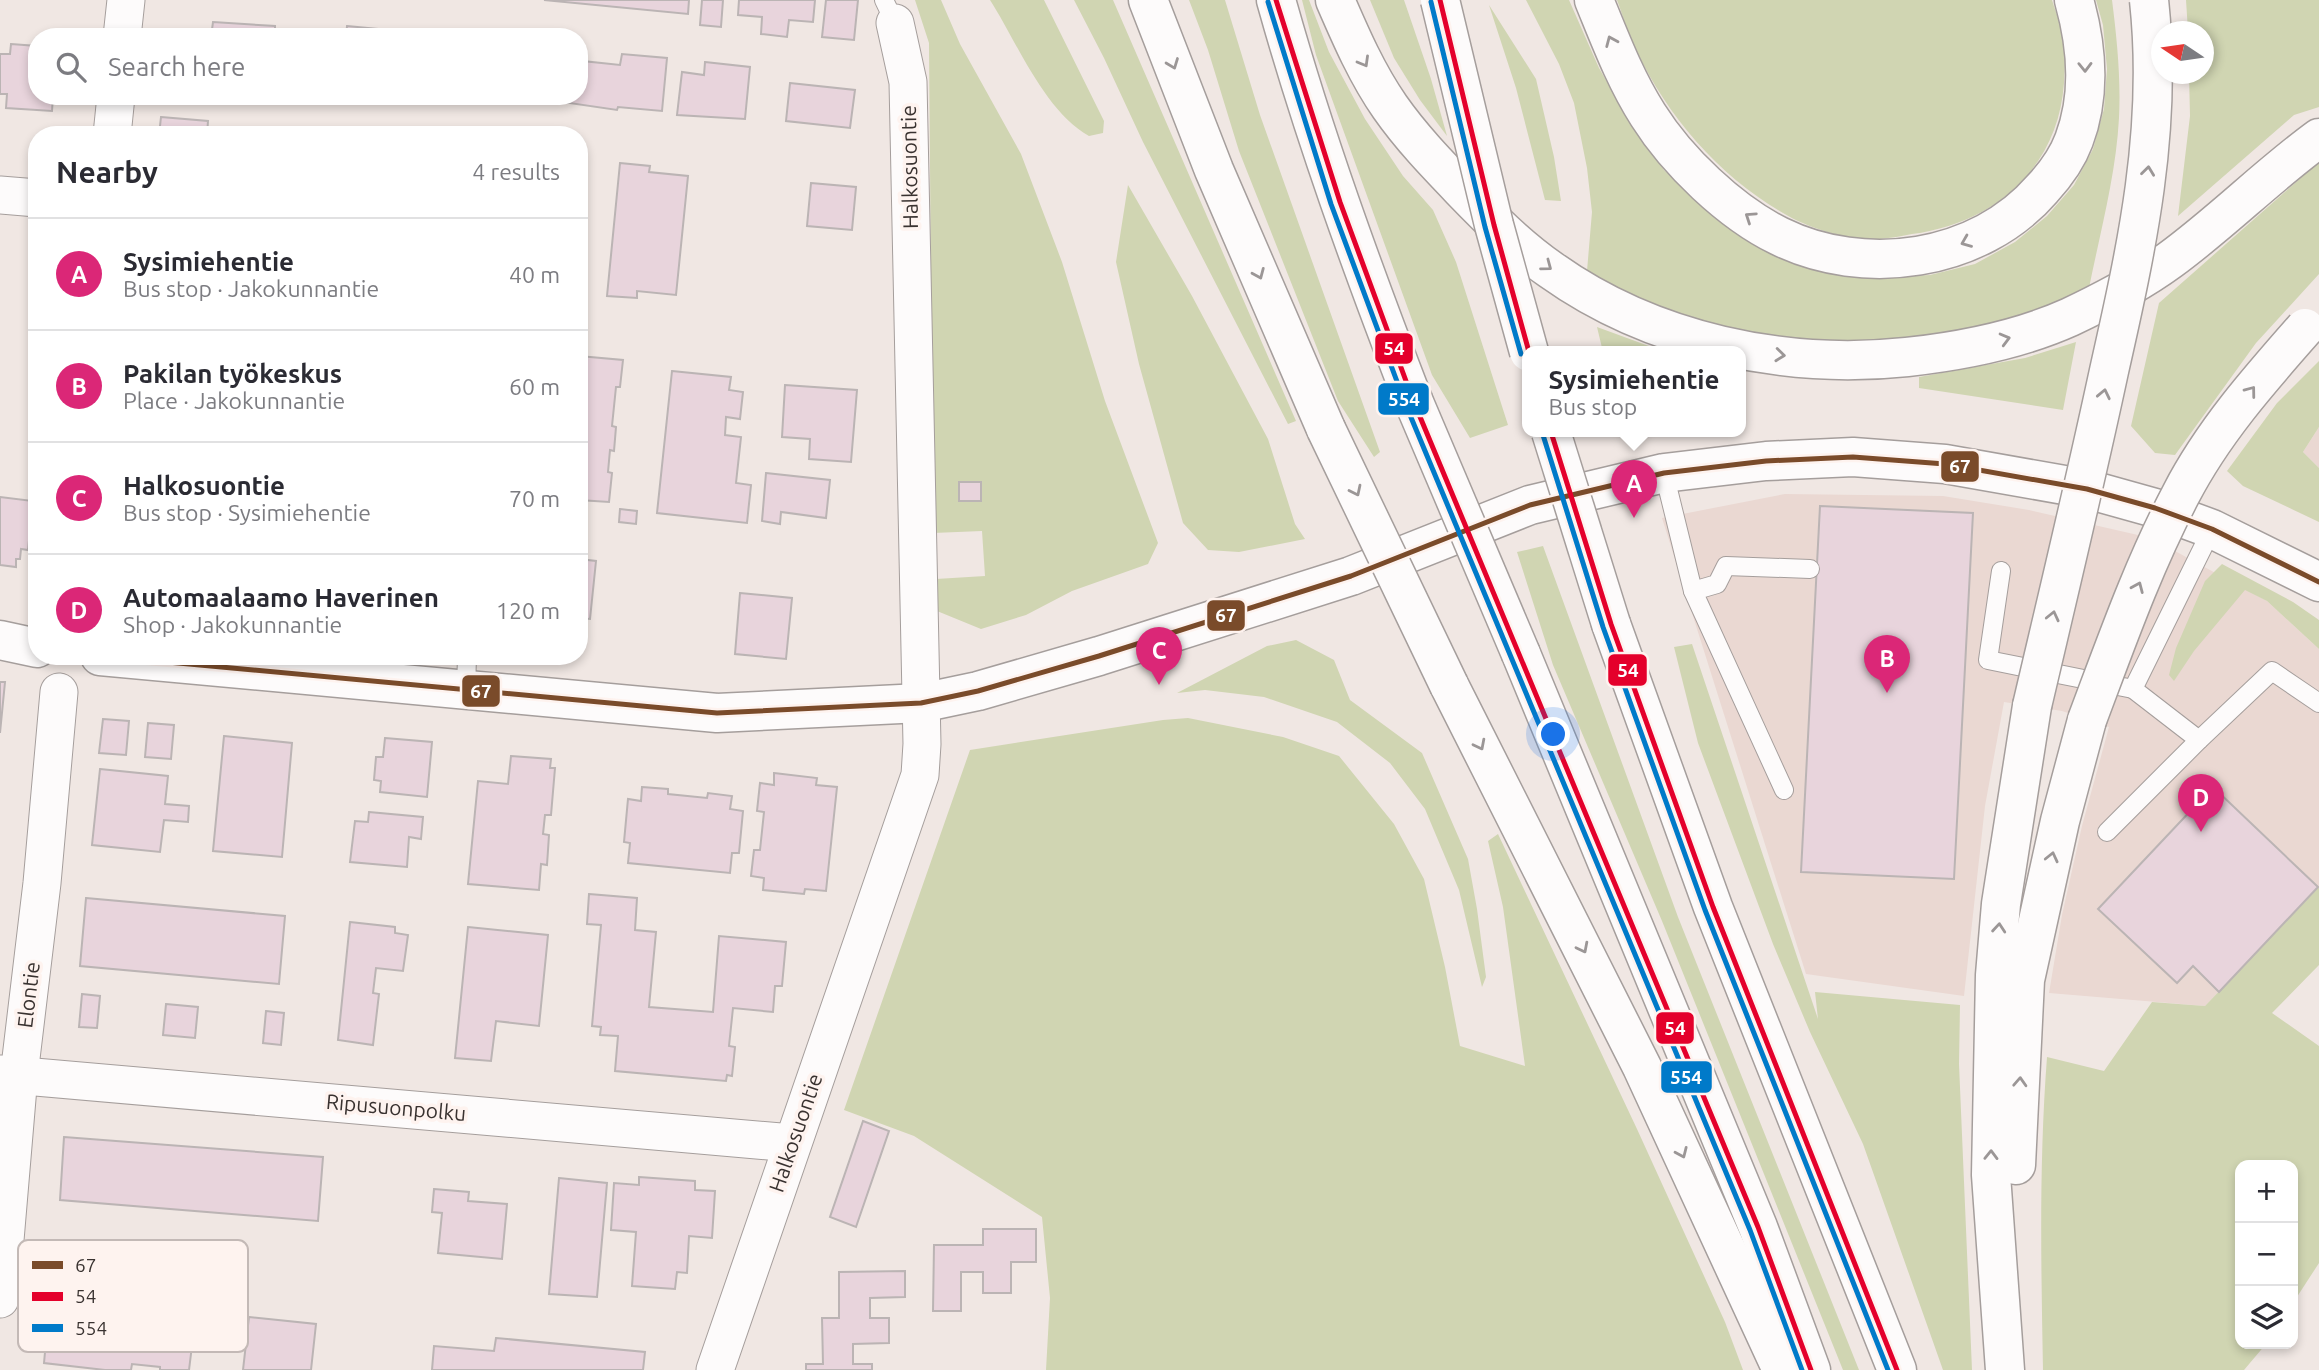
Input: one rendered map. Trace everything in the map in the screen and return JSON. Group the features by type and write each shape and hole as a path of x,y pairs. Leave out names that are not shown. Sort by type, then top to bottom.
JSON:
{"main road":[{"path":"1148,0 1214,170 1326,429 1450,685 1642,1067 1782,1370"},
{"path":"1276,0 1320,149 1413,400 1758,1227 1811,1370"},
{"path":"1335,0 1358,53 1390,107 1426,153 1497,226 1551,270 1604,303 1657,326 1731,346"},
{"path":"1440,0 1494,225 1527,346"},
{"path":"1594,0 1620,64 1648,116 1680,156 1712,188 1778,236 1847,257 1886,259 1925,255 1963,245 2000,227 2030,204 2056,173 2074,141 2083,105 2086,68 2082,29 2074,0"},
{"path":"2006,1370 1991,1175 1995,975 2001,904 2032,706 2137,246 2149,167 2154,95 2149,0"},
{"path":"1746,349 1825,360 1880,360 1944,353 2010,338 2069,317 2120,291 2168,261 2319,138"},
{"path":"2006,1370 2025,980 2051,860 2087,720 2136,590 2182,492 2224,426 2264,374 2312,321"},
{"path":"1553,437 1611,624 1713,907 1897,1370"},
{"path":"294,665 467,673 716,713 921,703 978,691 1099,656 1351,576 1530,505 1664,473 1766,461 1853,457 1945,464 2087,489 2155,508 2212,529 2319,582"},
{"path":"0,640 28,646"}],"street":[{"path":"123,28 126,0"},
{"name":"Halkosuontie","path":"716,1370 792,1143 918,785 922,760 908,82 890,12"},
{"path":"113,126 115,105"},
{"path":"0,195 28,197"},
{"name":"Elontie","path":"0,1299 10,1075 42,883 59,692"},
{"name":"Ripusuonpolku","path":"10,1075 792,1143"}],"lane":[{"path":"1664,473 1693,591 1784,790"},
{"path":"2133,688 2212,529"},
{"path":"1693,591 1717,584 1726,566 1810,569"},
{"path":"2001,570 1989,660 2133,688 2199,740"},
{"path":"2107,832 2272,671 2319,703"}],"shaded area":[{"path":"2319,427 2319,468 2303,452"},
{"path":"1785,494 1943,496 2029,510 2151,538 2267,601 2319,649 2319,887 2205,1006 2049,993 2062,915 2082,826 2109,727 2062,711 2004,702 1985,806 1964,996 1806,974 1662,518"}],"green space":[{"path":"915,0 941,0 960,44 1021,154 1062,262 1105,401 1158,543 1148,564 1072,591 1026,615 981,629 937,611 936,579 985,576 982,531 933,533 929,43"},
{"path":"990,0 1044,0 1104,121 1103,133 1089,136 1058,110 1033,74"},
{"path":"1074,0 1113,0 1296,421 1288,424 1143,142"},
{"path":"1189,0 1225,0 1260,115 1380,452 1374,457 1338,401 1239,151 1208,50"},
{"path":"1302,0 1309,0 1329,52 1365,119 1403,176 1433,210 1456,262 1508,425 1470,438 1432,375 1316,55"},
{"path":"1370,0 1404,0 1447,136 1394,58"},
{"path":"1526,0 1569,0 1599,68 1627,116 1664,170 1734,230 1767,252 1805,266 1891,277 1930,275 1975,264 2015,242 2047,216 2074,185 2093,149 2104,109 2107,69 2103,25 2096,0 2112,0 2119,74 2117,139 2089,288 2057,304 2003,323 1880,344 1766,341 1651,305 1587,271 1592,212 1587,168 1574,103 1559,64"},
{"path":"1617,0 2052,0 2062,30 2065,50 2059,114 2049,141 2035,166 2016,187 1995,204 1970,218 1942,228 1884,239 1830,233 1794,219 1760,198 1717,163 1698,143 1663,99 1649,75 1633,44"},
{"path":"2186,0 2319,0 2319,107 2294,115 2178,216 2190,116 2189,84 2214,84 2214,21 2187,21"},
{"path":"1489,5 1536,79 1561,201 1545,200 1516,88"},
{"path":"2319,162 2319,274 2256,343 2175,455 2155,453 2131,426 2159,303"},
{"path":"1128,185 1192,296 1268,439 1295,524 1305,539 1239,552 1208,550 1183,523 1139,364 1116,262"},
{"path":"1597,327 1649,346 1602,346"},
{"path":"2076,342 2063,410 1919,388 1919,377 2025,358"},
{"path":"2319,361 2319,427 2303,452 2319,468 2319,522 2243,486 2227,471 2277,403"},
{"path":"1543,546 1678,917 1859,1370 1843,1370 1662,921 1553,665 1517,552"},
{"path":"2222,564 2293,602 2319,620 2319,649 2267,601 2245,590 2194,651 2174,681 2169,675 2176,648 2205,581"},
{"path":"1296,640 1334,660 1350,700 1422,753 1468,859 1486,977 1482,987 1459,890 1425,809 1390,763 1337,722 1264,697 1205,690 1177,693 1267,646"},
{"path":"1692,644 1818,1019 1815,992 1960,1005 1959,1064 1972,1370 1943,1370 1863,1144 1810,1032 1773,944 1698,743 1674,647"},
{"path":"1188,718 1283,737 1339,756 1394,824 1424,879 1460,1046 1525,1066 1503,907 1488,841 1498,834 1637,1129 1725,1322 1743,1370 1046,1370 1050,1298 1042,1217 914,1136 844,1110 970,750"},
{"path":"2319,887 2319,965 2272,1013 2319,1046 2319,1263 2298,1295 2298,1160 2235,1160 2235,1349 2262,1349 2244,1370 2043,1370 2042,1174 2047,1057 2104,1071 2152,1002 2205,1006"}],"building":[{"path":"544,0 689,0 688,14"},
{"path":"702,0 723,0 721,27 700,25"},
{"path":"739,0 815,0 813,22 789,20 787,37 761,34 762,17 738,15"},
{"path":"826,0 858,0 854,40 822,37"},
{"path":"213,22 275,26 275,28 212,28"},
{"path":"11,44 28,45 28,105 52,105 52,111 6,108 7,94 0,94 0,54 10,54"},
{"path":"622,54 667,58 662,111 618,107 617,110 583,105 588,105 588,62 620,65"},
{"path":"705,62 750,67 745,119 677,115 682,72 704,75"},
{"path":"790,83 855,90 850,128 786,121"},
{"path":"161,117 208,121 208,126 160,126"},
{"path":"620,163 650,166 649,172 688,176 676,295 637,291 637,298 607,296"},
{"path":"811,183 856,187 852,230 807,226"},
{"path":"588,357 623,360 620,387 616,387 612,426 616,427 614,451 610,450 608,472 612,473 609,502 588,501"},
{"path":"672,371 731,377 729,390 743,392 740,419 726,417 725,435 741,437 736,483 751,485 747,523 657,513"},
{"path":"785,385 857,390 851,462 809,459 810,439 782,437"},
{"path":"766,473 830,480 826,518 781,512 780,524 762,521"},
{"path":"959,482 981,482 981,501 959,501"},
{"path":"0,497 28,500 28,550 21,549 20,559 16,559 16,567 0,565"},
{"path":"1820,506 1973,513 1954,879 1801,872"},
{"path":"620,509 637,511 636,524 619,522"},
{"path":"588,560 596,561 588,619"},
{"path":"740,593 792,598 786,659 735,654"},
{"path":"0,682 5,682 0,733"},
{"path":"103,719 129,721 126,755 99,753"},
{"path":"148,723 174,725 171,759 145,757"},
{"path":"224,736 292,743 282,857 213,851"},
{"path":"385,738 432,742 427,797 380,792 381,781 374,780 376,757 383,757"},
{"path":"511,756 551,759 550,768 555,768 551,815 545,815 543,834 549,835 547,865 541,864 539,890 468,884 478,781 508,784"},
{"path":"100,769 168,776 165,804 189,806 188,822 164,820 160,852 92,845"},
{"path":"774,773 817,778 816,785 837,787 826,891 805,889 804,894 763,890 764,878 751,876 754,850 760,850 764,812 757,811 760,783 774,785"},
{"path":"642,787 668,789 668,794 707,798 708,793 732,796 730,809 743,811 739,853 732,853 730,873 628,863 630,843 624,842 628,799 641,801"},
{"path":"2213,787 2318,887 2219,992 2193,966 2177,983 2098,909"},
{"path":"369,812 423,817 421,839 409,837 407,867 350,862 355,821 368,822"},
{"path":"589,894 637,898 635,930 656,932 649,1007 713,1012 719,936 786,942 782,986 775,986 773,1012 733,1008 729,1046 735,1047 732,1076 727,1075 726,1081 615,1071 618,1036 600,1035 601,1027 592,1026 601,925 587,924"},
{"path":"86,898 285,916 279,984 80,966"},
{"path":"350,922 395,927 395,933 408,935 403,971 376,968 373,993 379,994 373,1045 338,1040"},
{"path":"468,927 548,935 539,1026 496,1021 491,1061 455,1058"},
{"path":"82,994 100,996 97,1028 79,1027"},
{"path":"166,1004 198,1007 195,1038 163,1035"},
{"path":"266,1011 284,1013 281,1045 263,1043"},
{"path":"863,1121 889,1131 856,1227 830,1217"},
{"path":"64,1137 323,1157 318,1221 60,1200"},
{"path":"639,1177 695,1181 695,1190 715,1191 712,1238 689,1236 687,1273 677,1272 675,1289 632,1286 636,1232 611,1230 614,1183 639,1185"},
{"path":"559,1178 607,1183 597,1297 549,1294"},
{"path":"434,1189 469,1192 468,1201 507,1204 502,1259 438,1253 442,1213 432,1212"},
{"path":"983,1229 1036,1229 1036,1262 1011,1262 1011,1293 983,1293 983,1272 961,1272 961,1311 933,1311 934,1245 983,1245"},
{"path":"905,1271 905,1297 870,1298 870,1318 889,1318 889,1343 853,1344 853,1364 872,1364 872,1370 806,1370 806,1364 823,1364 822,1318 839,1318 839,1272"},
{"path":"249,1317 316,1324 311,1370 243,1370 245,1352 248,1352"},
{"path":"496,1338 645,1352 643,1370 432,1370 434,1346 494,1351"},
{"path":"45,1352 191,1352 189,1370 160,1370 160,1367 132,1364 131,1370 105,1370 44,1363"}],"transit line":[{"name":"54","path":"1276,0 1340,202 1413,400 1758,1227 1811,1370"},
{"name":"54","path":"1440,0 1494,225 1527,346"},
{"name":"554","path":"1268,2 1331,204 1405,403 1750,1230 1802,1370"},
{"name":"554","path":"1431,2 1485,227 1521,354"},
{"name":"554","path":"1544,437 1603,627 1705,910 1888,1370"},
{"name":"54","path":"1553,437 1611,624 1713,907 1897,1370"},
{"name":"67","path":"200,665 717,713 921,703 978,691 1099,656 1351,576 1530,505 1664,473 1766,461 1853,457 1945,464 2087,489 2155,508 2212,529 2319,582"}],"place":[{"name":"Sysimiehentie","path":"1634,518"},
{"name":"Halkosuontie","path":"1159,685"},
{"name":"Pakilan työkeskus","path":"1887,693"},
{"name":"Automaalaamo Haverinen","path":"2201,832"}]}
